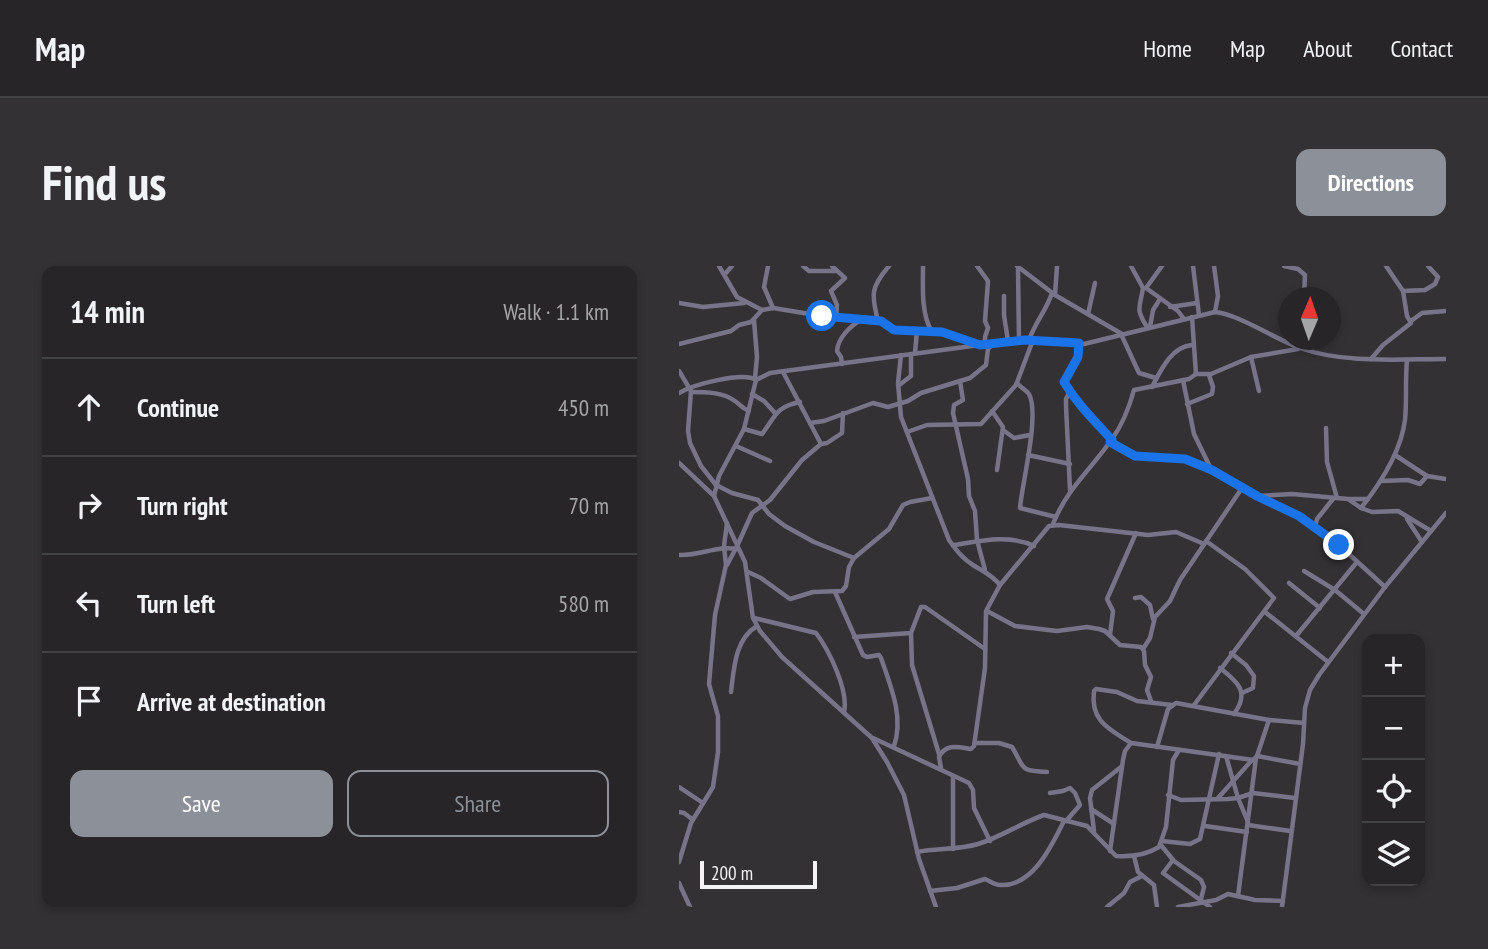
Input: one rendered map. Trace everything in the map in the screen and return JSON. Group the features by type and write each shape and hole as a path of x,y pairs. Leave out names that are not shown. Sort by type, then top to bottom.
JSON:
{"street":[{"path":"719,266 737,297 762,310 773,308 878,321 894,330 952,334 983,344"},
{"path":"725,275 732,266"},
{"path":"768,266 764,287 773,308"},
{"path":"803,266 809,271 837,271"},
{"path":"832,266 845,278 831,291 837,305 836,317"},
{"path":"878,321 872,295 877,279 889,266"},
{"path":"923,266 924,297 931,331"},
{"path":"977,266 988,281 985,321 989,328 983,344"},
{"path":"1017,266 1053,294 1121,334 1139,373 1156,378"},
{"path":"1017,266 1020,277 1017,299 1019,341"},
{"path":"907,432 927,425 979,425 992,411 1017,383 1035,322 1053,294 1057,266"},
{"path":"1131,266 1145,289 1178,311 1184,319"},
{"path":"1149,327 1138,311 1138,303 1162,266"},
{"path":"1193,266 1199,315"},
{"path":"1213,266 1218,296 1215,312"},
{"path":"1284,266 1298,269 1305,275 1304,287"},
{"path":"1386,266 1403,291 1407,316 1411,321"},
{"path":"1403,291 1425,290 1435,284 1438,277 1428,266"},
{"path":"1088,314 1095,283"},
{"path":"1004,296 1008,341"},
{"path":"1149,327 1153,310 1160,299"},
{"path":"679,303 703,307 744,303"},
{"path":"1170,307 1197,303"},
{"path":"679,344 721,335 754,320 762,310"},
{"path":"1371,359 1383,345 1409,327 1411,321 1422,313 1446,311"},
{"path":"679,393 737,378 755,379 770,373 983,344 1031,340 1079,343 1215,312 1229,315 1278,338"},
{"path":"1192,317 1196,374"},
{"path":"842,364 837,351 839,342 851,327 862,319"},
{"path":"714,496 719,476 744,429 749,411 757,357 754,320"},
{"path":"898,386 911,376 917,330"},
{"path":"810,423 824,421 873,403 888,407 908,401 921,393 970,378 986,365 988,349 994,343"},
{"path":"1079,343 1076,362 1064,380 1079,405 1111,441 1135,456 1185,459 1212,470 1286,509 1315,527 1385,587"},
{"path":"1151,387 1172,356 1184,346 1192,345"},
{"path":"940,755 954,746 971,749 975,743 986,650 986,611 1000,585 1053,524 1070,490 1111,441 1130,407 1134,390 1183,380 1196,374 1209,374 1251,356 1284,350"},
{"path":"1308,350 1340,357 1446,359"},
{"path":"901,355 899,403 932,498 958,552 972,565 985,570 1000,585"},
{"path":"1251,356 1259,391"},
{"path":"1361,508 1381,481 1395,454 1405,421 1407,359"},
{"path":"679,371 690,390 690,443 701,466 716,485 732,493 753,498 785,526 814,542 854,558"},
{"path":"783,372 821,444"},
{"path":"1187,404 1212,394 1209,374"},
{"path":"1183,380 1194,435 1212,470"},
{"path":"960,381 963,400 954,405 955,425 968,480 969,496 975,511 977,540 985,570"},
{"path":"1017,383 1030,398 1030,435 1020,508 1056,517"},
{"path":"690,390 717,394 736,401 741,408 749,411"},
{"path":"1070,391 1066,406 1070,490"},
{"path":"752,394 764,401 775,413"},
{"path":"744,429 762,434 775,413 785,406 800,402"},
{"path":"992,411 1003,424 997,470"},
{"path":"679,862 692,819 713,787 718,752 717,716 709,684 718,599 726,565 749,518 762,504 770,500 802,460 821,444 842,433 843,413"},
{"path":"1326,428 1327,462 1335,498"},
{"path":"1003,430 1014,438 1030,435"},
{"path":"736,446 770,461"},
{"path":"1395,454 1427,475 1446,479"},
{"path":"1028,455 1070,464"},
{"path":"681,467 714,496 727,522 748,572 753,618 757,626 782,657 872,738 887,762 904,795 918,852 936,907"},
{"path":"1381,481 1408,480 1420,484 1427,475"},
{"path":"1153,620 1170,601 1180,580 1242,488"},
{"path":"1257,496 1292,494 1369,499"},
{"path":"748,572 790,599 813,592 842,591 854,558 889,529 906,503 932,498"},
{"path":"1315,527 1317,519 1335,498"},
{"path":"1348,499 1372,512 1394,510 1431,531"},
{"path":"1228,894 1282,904 1310,691 1364,614 1446,513"},
{"path":"1404,515 1422,542"},
{"path":"1307,522 1317,519"},
{"path":"726,565 724,546 727,522"},
{"path":"1053,524 1154,535 1176,532 1205,543 1245,569 1273,596 1273,601 1194,705"},
{"path":"1110,635 1113,611 1107,599 1136,533"},
{"path":"953,545 977,540 1020,541 1034,546"},
{"path":"958,552 961,544"},
{"path":"679,555 697,554 724,546 737,547"},
{"path":"1296,636 1357,562"},
{"path":"1304,571 1335,590 1364,614"},
{"path":"1289,583 1320,608"},
{"path":"835,592 865,657 879,655 881,658 899,718 894,747"},
{"path":"1135,598 1141,597 1148,601 1153,620 1150,638 1143,649 1145,665 1151,677 1147,690 1151,701"},
{"path":"941,768 940,755 913,668 911,633 922,607 986,650"},
{"path":"986,611 1015,626 1057,631 1093,628 1110,635 1120,645 1143,649"},
{"path":"1265,612 1328,662"},
{"path":"753,618 816,633 837,672 845,701 844,712"},
{"path":"731,692 741,641 757,626"},
{"path":"854,637 911,633"},
{"path":"1231,653 1246,665 1254,676 1253,688 1242,693"},
{"path":"1220,668 1235,680 1242,693 1240,705 1234,714"},
{"path":"1300,764 1131,743 1097,718 1094,691 1108,689 1137,701 1171,705 1183,703 1269,720 1304,723"},
{"path":"1157,747 1165,715 1171,705"},
{"path":"1238,896 1253,793 1255,758 1269,720"},
{"path":"872,738 941,768 972,787 974,808 990,841"},
{"path":"975,743 1012,747 1017,761 1025,769 1047,772"},
{"path":"1110,852 1122,766 1125,751 1131,743"},
{"path":"918,852 953,849 990,841 1042,815 1087,826 1116,856 1134,856 1151,851 1161,843 1173,760 1179,750"},
{"path":"1161,843 1183,844 1196,842 1200,838 1205,826 1219,754"},
{"path":"1226,755 1248,824"},
{"path":"1217,798 1255,758"},
{"path":"1094,832 1091,816 1092,790 1122,766"},
{"path":"953,775 953,849"},
{"path":"679,787 703,803"},
{"path":"1049,793 1071,788 1080,801 1114,824"},
{"path":"1168,795 1181,800 1238,798 1253,793 1295,798"},
{"path":"930,891 957,888 985,879 1005,885 1022,878 1035,870 1065,821 1079,807 1080,801"},
{"path":"679,812 692,819"},
{"path":"1079,823 1091,816"},
{"path":"1248,824 1290,831"},
{"path":"1205,826 1247,832"},
{"path":"1161,843 1174,860 1201,880 1204,887 1201,902"},
{"path":"1134,856 1137,870 1154,885 1157,907"},
{"path":"1174,860 1163,873 1210,907"},
{"path":"1107,907 1124,893 1130,882 1142,876"},
{"path":"680,886 690,907"},
{"path":"1178,907 1228,894 1240,886"}],"route":[{"path":"822,316 881,321 894,330 942,332 980,345 1025,340 1079,343 1078,357 1064,382 1079,405 1112,440 1110,442 1135,456 1185,459 1212,470 1299,516 1339,545"}]}
